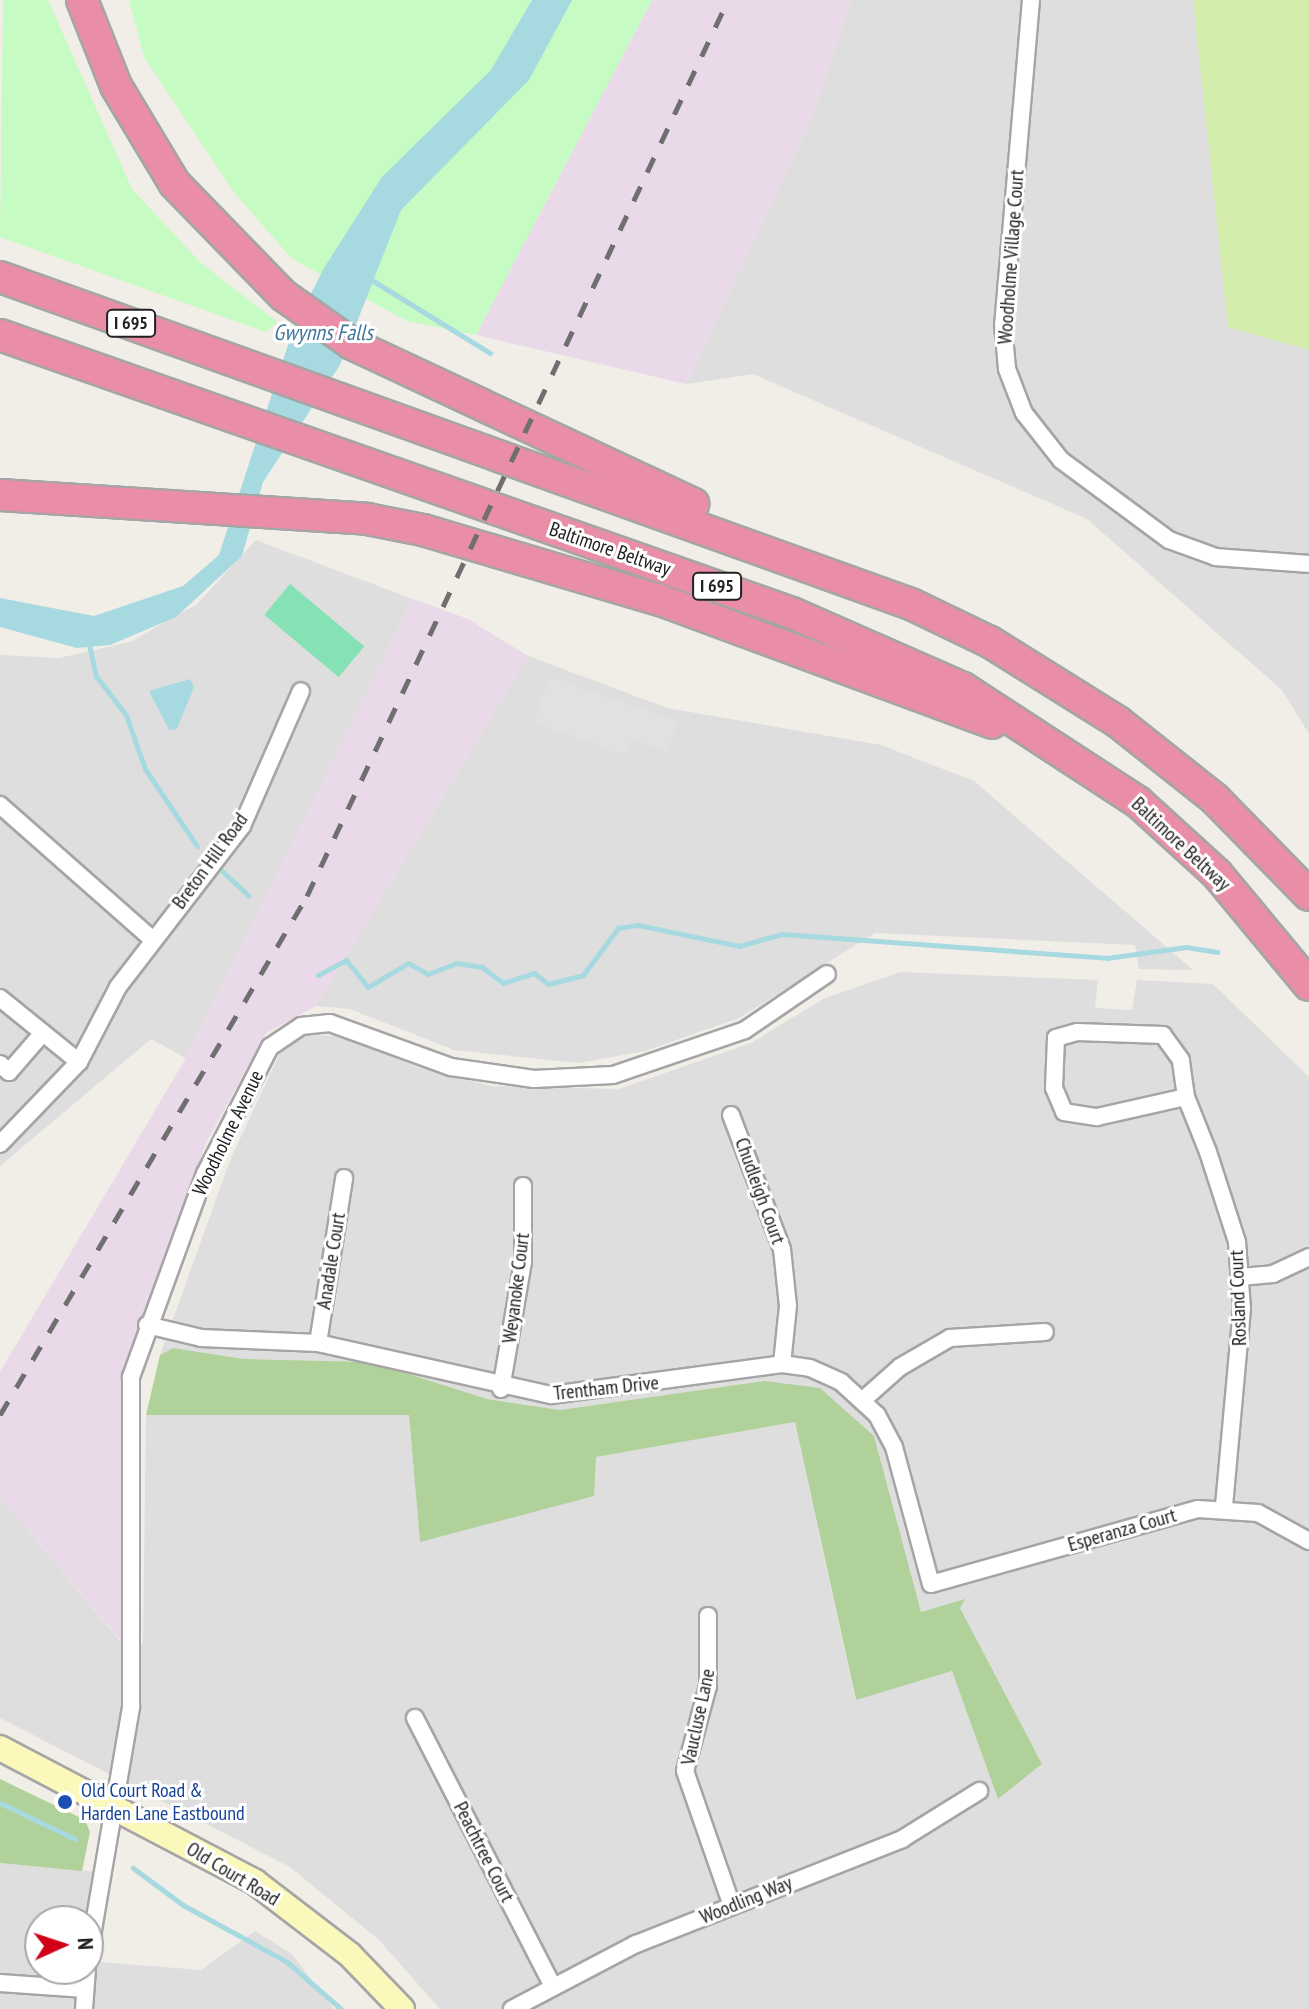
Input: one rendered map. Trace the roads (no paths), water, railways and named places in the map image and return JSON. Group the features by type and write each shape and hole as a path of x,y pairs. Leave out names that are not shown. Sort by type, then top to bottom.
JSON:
{"highway":[{"path":"82,0 116,86 175,184 284,296 367,351 813,564"},
{"name":"I 695","path":"0,277 813,564 911,604 1068,687 1205,790 1309,895"},
{"name":"Baltimore Beltway","path":"0,335 891,653 963,688 1082,763 1217,874 1309,985"},
{"path":"0,495 310,515 423,530 660,600 880,678 1082,763"}],"main road":[{"name":"Old Court Road","path":"0,1748 255,1882 350,1955 402,2009"}],"street":[{"name":"Woodholme Village Court","path":"1031,0 1003,336 1024,413 1061,460 1169,540 1216,557 1309,564"},
{"name":"Breton Hill Road","path":"0,1144 79,1062 118,987 242,826 301,691"},
{"path":"0,805 153,940"},
{"name":"Woodholme Avenue","path":"97,1905 131,1707 128,1406 147,1325 223,1135 270,1047 285,1034 330,1023 451,1067 577,1080 649,1066 745,1030 827,974"},
{"path":"0,998 41,1035 79,1062"},
{"name":"Rosland Court","path":"1186,1097 1151,1110 1074,1117 1056,1099 1056,1038 1077,1032 1163,1035 1181,1060 1186,1097 1237,1242 1241,1347 1224,1507"},
{"path":"0,1064 9,1072 41,1035"},
{"name":"Chudleigh Court","path":"731,1115 782,1249 788,1306 782,1364"},
{"name":"Anadale Court","path":"318,1343 344,1178"},
{"name":"Weyanoke Court","path":"501,1389 523,1262 523,1186"},
{"path":"1240,1277 1273,1274 1309,1257"},
{"name":"Trentham Drive","path":"147,1325 201,1338 318,1343 501,1389 595,1393 782,1364 824,1373 864,1399 894,1447 931,1584"},
{"path":"864,1399 900,1367 950,1338 1045,1332"},
{"name":"Esperanza Court","path":"931,1584 1224,1507 1278,1520 1309,1541"},
{"name":"Vaucluse Lane","path":"708,1616 708,1686 685,1771 732,1906"},
{"name":"Peachtree Court","path":"415,1718 553,1986"},
{"name":"Woodling Way","path":"512,2009 553,1986 732,1906 902,1839 979,1791"},
{"path":"0,1983 85,1989"},
{"path":"84,2009 85,1985"}],"water":[{"name":"Gwynns Falls","path":"532,0 572,0 529,80 401,210 340,365 263,482 242,556 176,617 110,645 77,648 0,627 0,598 94,616 183,586 219,555 294,327 324,268 382,177 491,70"},
{"path":"190,679 194,687 177,729 169,730 149,691"}],"waterway":[{"path":"365,276 490,353"},
{"path":"89,644 96,676 126,715 145,769 197,846"},
{"path":"221,870 249,896"},
{"path":"318,975 346,960 368,987 408,963 428,974 456,963 482,967 503,983 534,973 548,984 583,975 618,928 638,925 739,946 782,934 1107,958 1186,947 1218,952"},
{"path":"0,1803 75,1839"},
{"path":"133,1868 183,1905 287,1962 341,2009"}],"railway":[{"path":"0,1415 307,896 728,0"}],"place":[{"name":"Old Court Road & Harden Lane Eastbound","path":"65,1802"}]}
